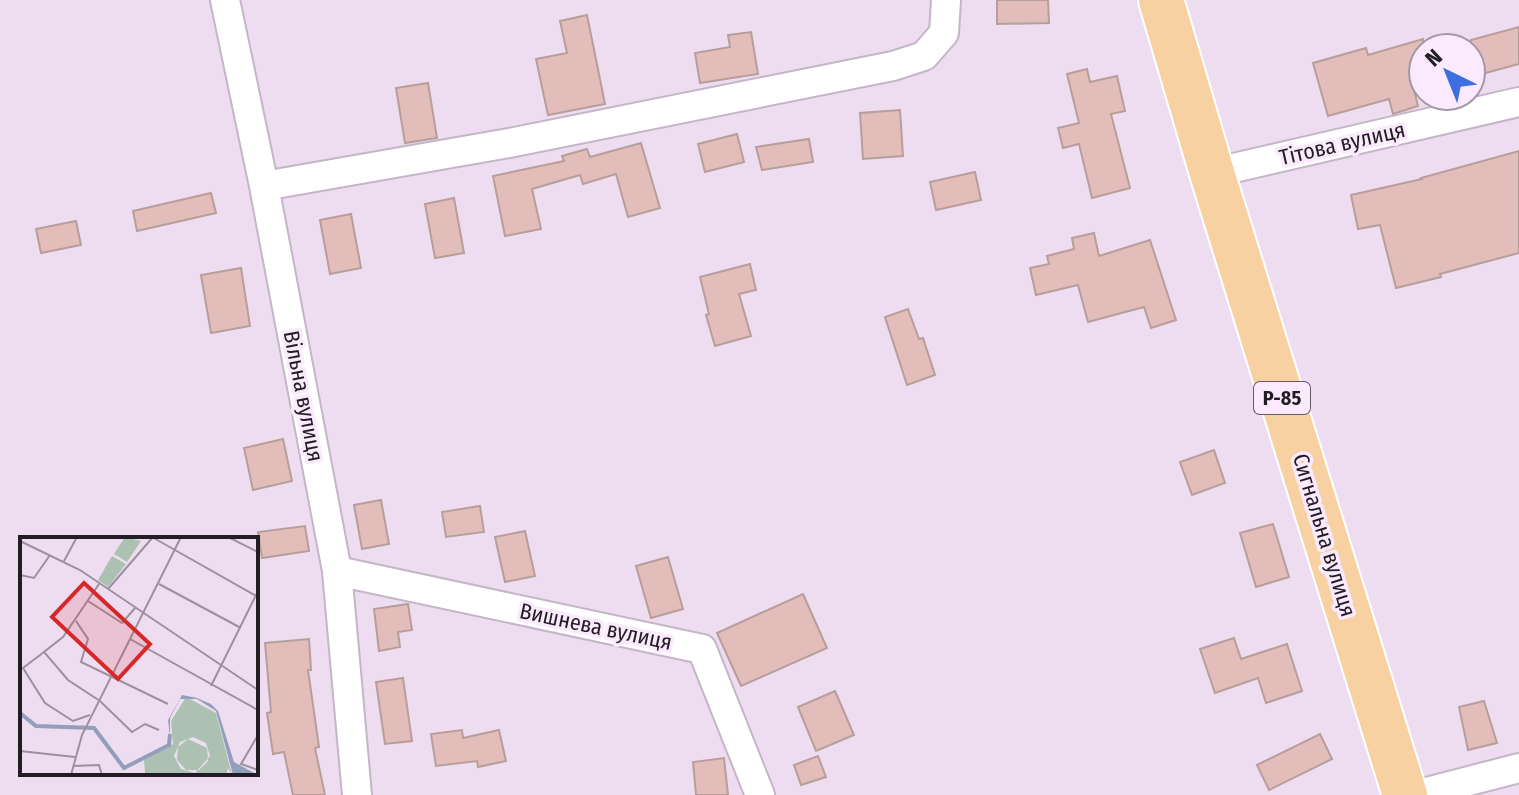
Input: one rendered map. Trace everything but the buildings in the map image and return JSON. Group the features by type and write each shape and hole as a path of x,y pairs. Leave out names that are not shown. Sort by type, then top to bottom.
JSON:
{"main road":[{"name":"Сигнальна вулиця","path":"1161,0 1405,795"}],"street":[{"name":"Вільна вулиця","path":"225,0 264,186 337,571 357,795"},
{"path":"264,186 509,143 893,66 924,56 944,33 946,0"},
{"name":"Тітова вулиця","path":"1212,173 1519,102"},
{"name":"Вишнева вулиця","path":"337,571 702,649 760,795"},
{"path":"1415,795 1519,768"}]}
